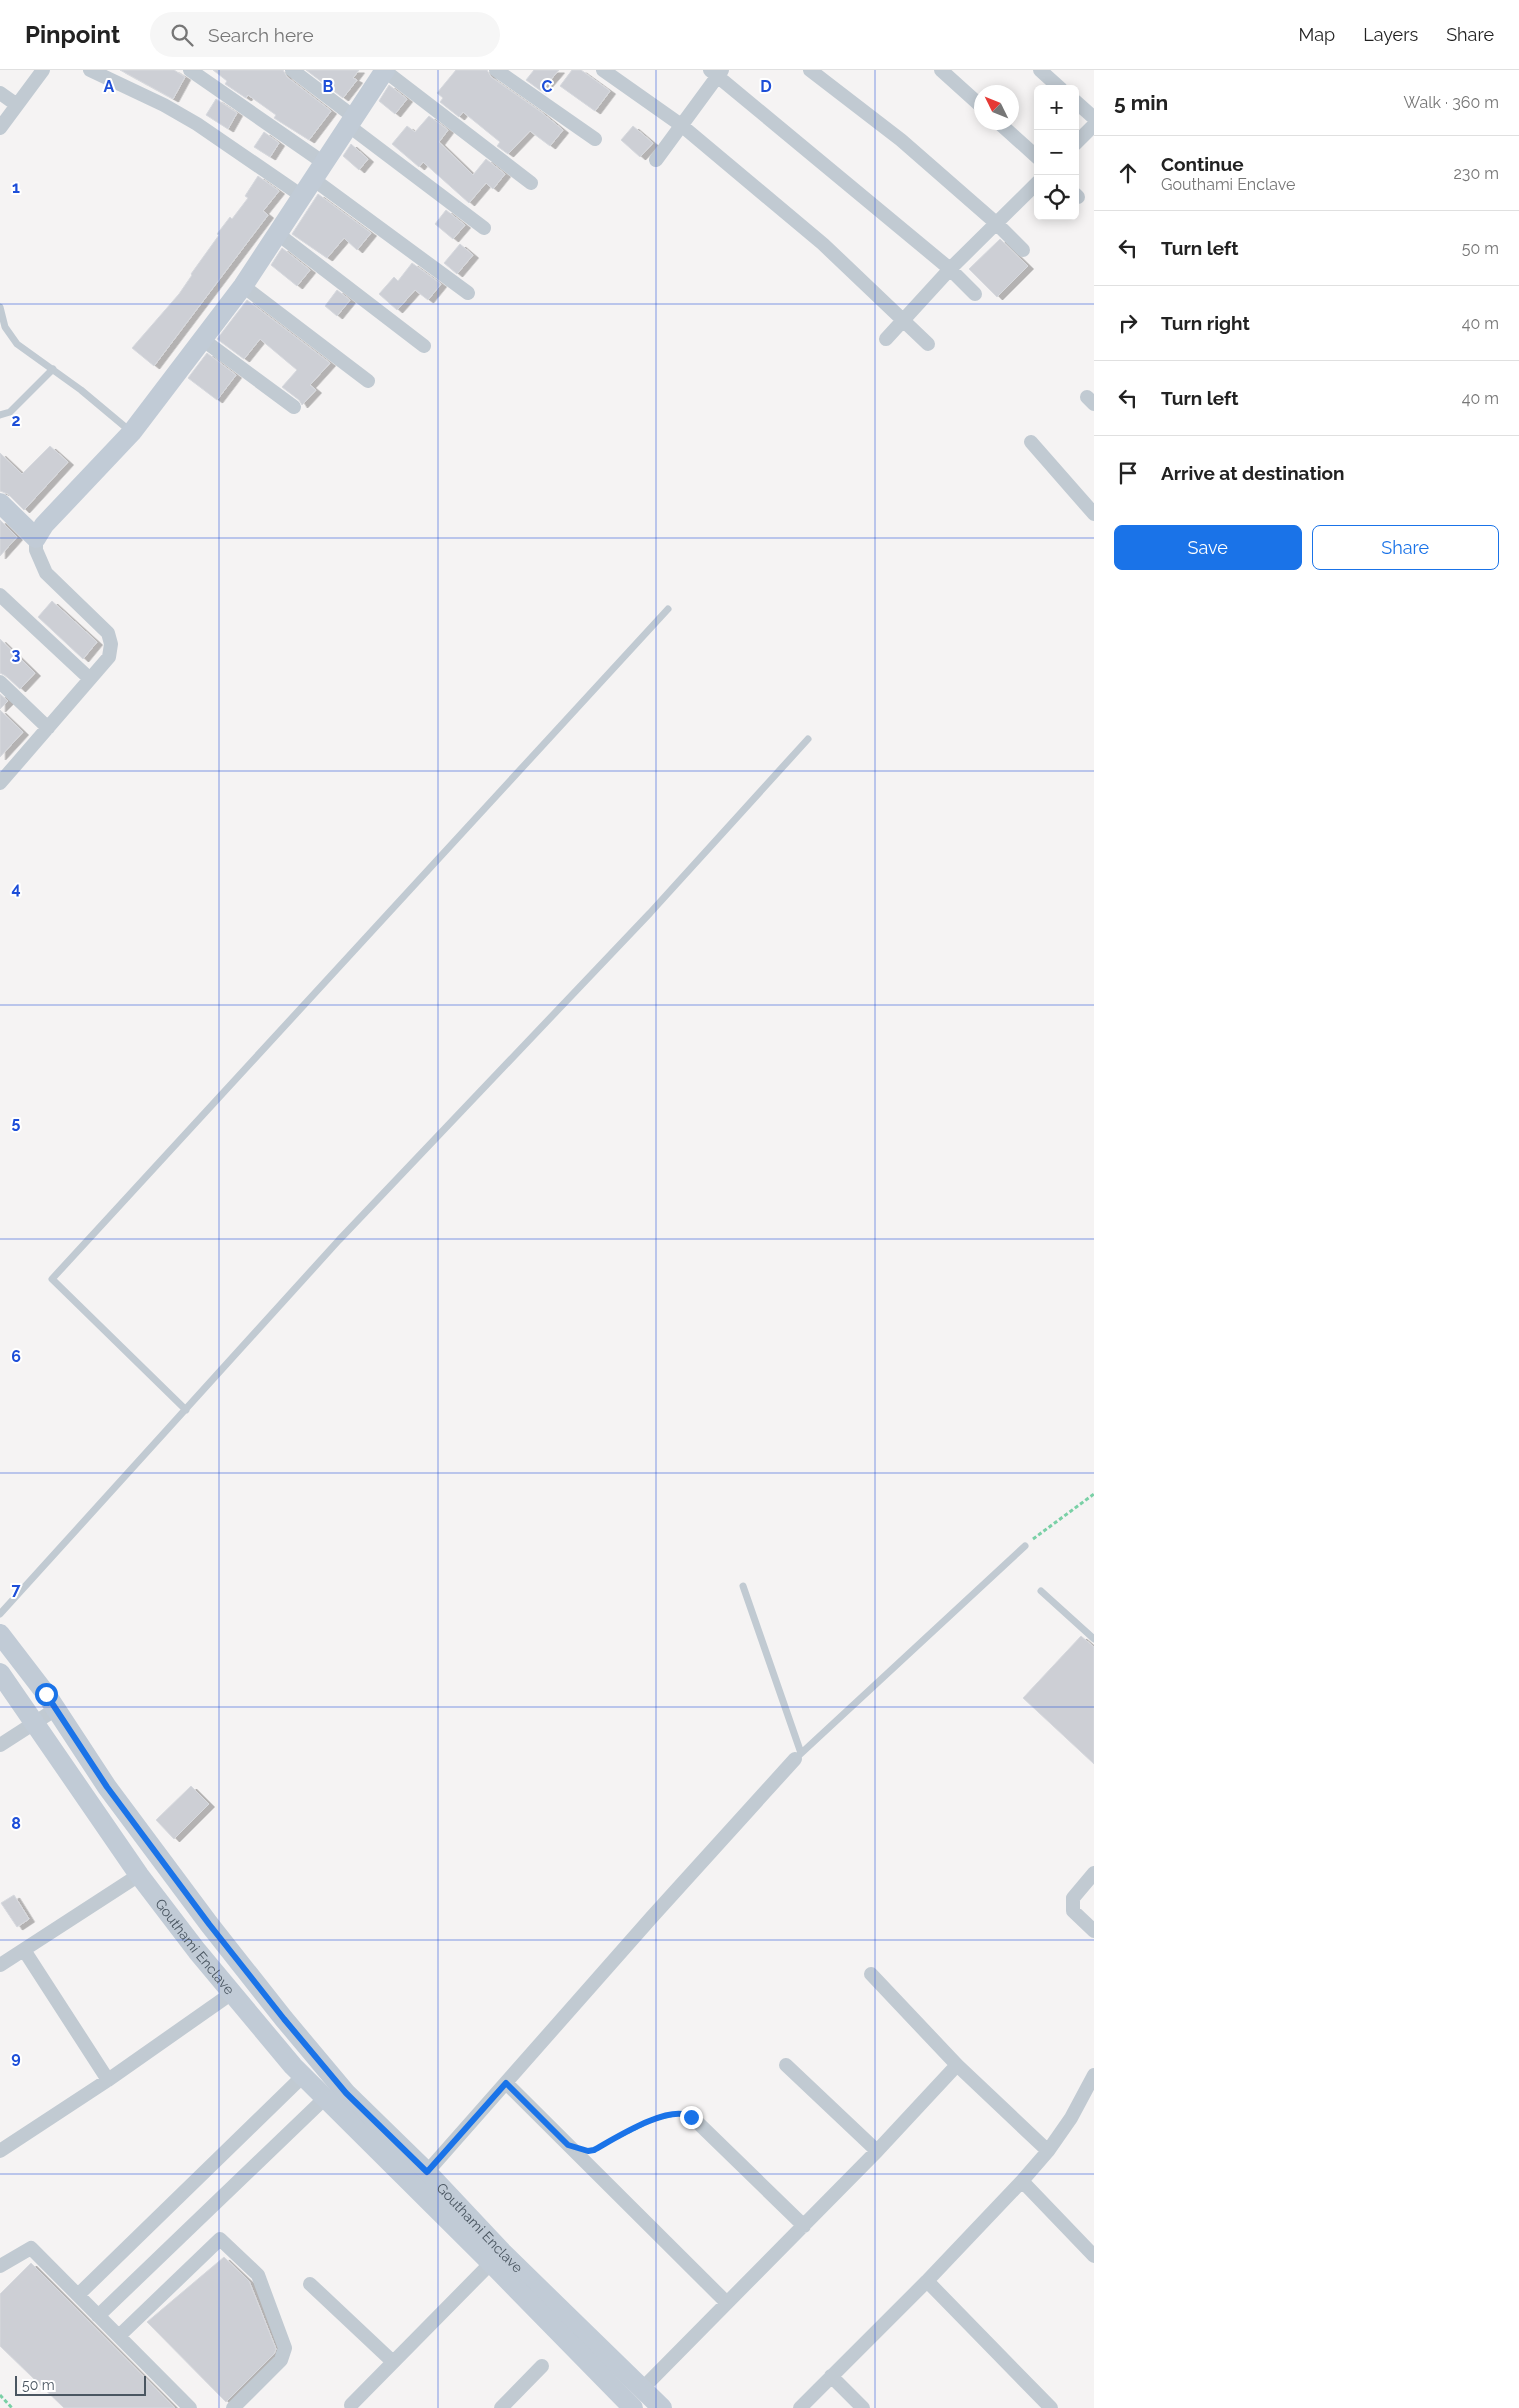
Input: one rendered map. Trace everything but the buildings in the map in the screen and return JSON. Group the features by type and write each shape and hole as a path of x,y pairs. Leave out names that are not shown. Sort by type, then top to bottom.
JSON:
{"street":[{"path":"0,128 44,70"},
{"path":"90,70 164,105 197,124 302,196"},
{"path":"190,70 319,171 468,293"},
{"path":"292,70 484,228"},
{"path":"2,778 109,657 111,644 108,633 46,573 36,550 36,538 44,525 132,432 243,286 385,70 531,183"},
{"path":"496,70 595,139"},
{"path":"603,70 681,125 823,244 928,344"},
{"path":"810,70 901,140 996,223 1023,250"},
{"path":"941,70 974,100"},
{"path":"1040,70 1057,85"},
{"path":"656,160 716,72 950,270 975,294"},
{"path":"0,93 17,105"},
{"path":"1079,105 1094,118"},
{"path":"1079,140 1094,126"},
{"path":"1007,130 1034,154"},
{"path":"886,339 950,270 1034,186"},
{"path":"278,234 424,346"},
{"path":"243,286 368,380"},
{"path":"202,339 294,407"},
{"path":"1031,442 1094,514"},
{"path":"0,504 36,538"},
{"path":"0,595 90,679"},
{"path":"0,682 48,728"},
{"name":"Gouthami Enclave","path":"0,1634 56,1709 107,1787 209,1924 284,2019 346,2093 427,2172 503,2253 583,2328 662,2408"},
{"name":"Gouthami Enclave","path":"0,1673 139,1875 232,1993 303,2076 491,2263 633,2408"},
{"path":"0,1746 56,1709"},
{"path":"427,2172 651,1918 798,1756"},
{"path":"1094,1873 1073,1898 1073,1911 1094,1932"},
{"path":"0,1965 139,1875"},
{"path":"24,1950 108,2080"},
{"path":"871,1974 957,2065 1048,2151"},
{"path":"0,2152 108,2080 232,1993"},
{"path":"786,2065 877,2151"},
{"path":"642,2389 877,2151 957,2065"},
{"path":"800,2408 927,2281 1022,2181 1048,2151 1090,2092 1094,2075"},
{"path":"78,2295 303,2076"},
{"path":"506,2083 726,2302"},
{"path":"98,2316 324,2099"},
{"path":"695,2120 804,2226"},
{"path":"1022,2181 1094,2256"},
{"path":"119,2336 220,2240 258,2275 285,2348 281,2360 233,2408"},
{"path":"0,2266 31,2248 190,2408"},
{"path":"351,2405 491,2263"},
{"path":"927,2281 1051,2408"},
{"path":"310,2284 394,2362"},
{"path":"501,2408 542,2366"},
{"path":"831,2376 863,2408"}],"lane":[{"path":"0,307 5,327 17,344 53,369 132,432"},
{"path":"0,415 10,412 53,369"},
{"path":"186,1410 52,1278 668,609"},
{"path":"0,1614 339,1240 650,914 808,739"},
{"path":"743,1586 798,1756 1024,1546"},
{"path":"1042,1591 1094,1639"}],"path":[{"path":"1024,1546 1094,1494"},
{"path":"568,2145 588,2151 594,2150 653,2120 680,2113 686,2113 695,2120"},
{"path":"0,2395 12,2408"}],"route":[{"path":"46,1694 107,1787 209,1924 284,2019 346,2093 427,2172 506,2083 568,2145 588,2151 594,2150 653,2120 680,2113 686,2113 691,2117"}]}
